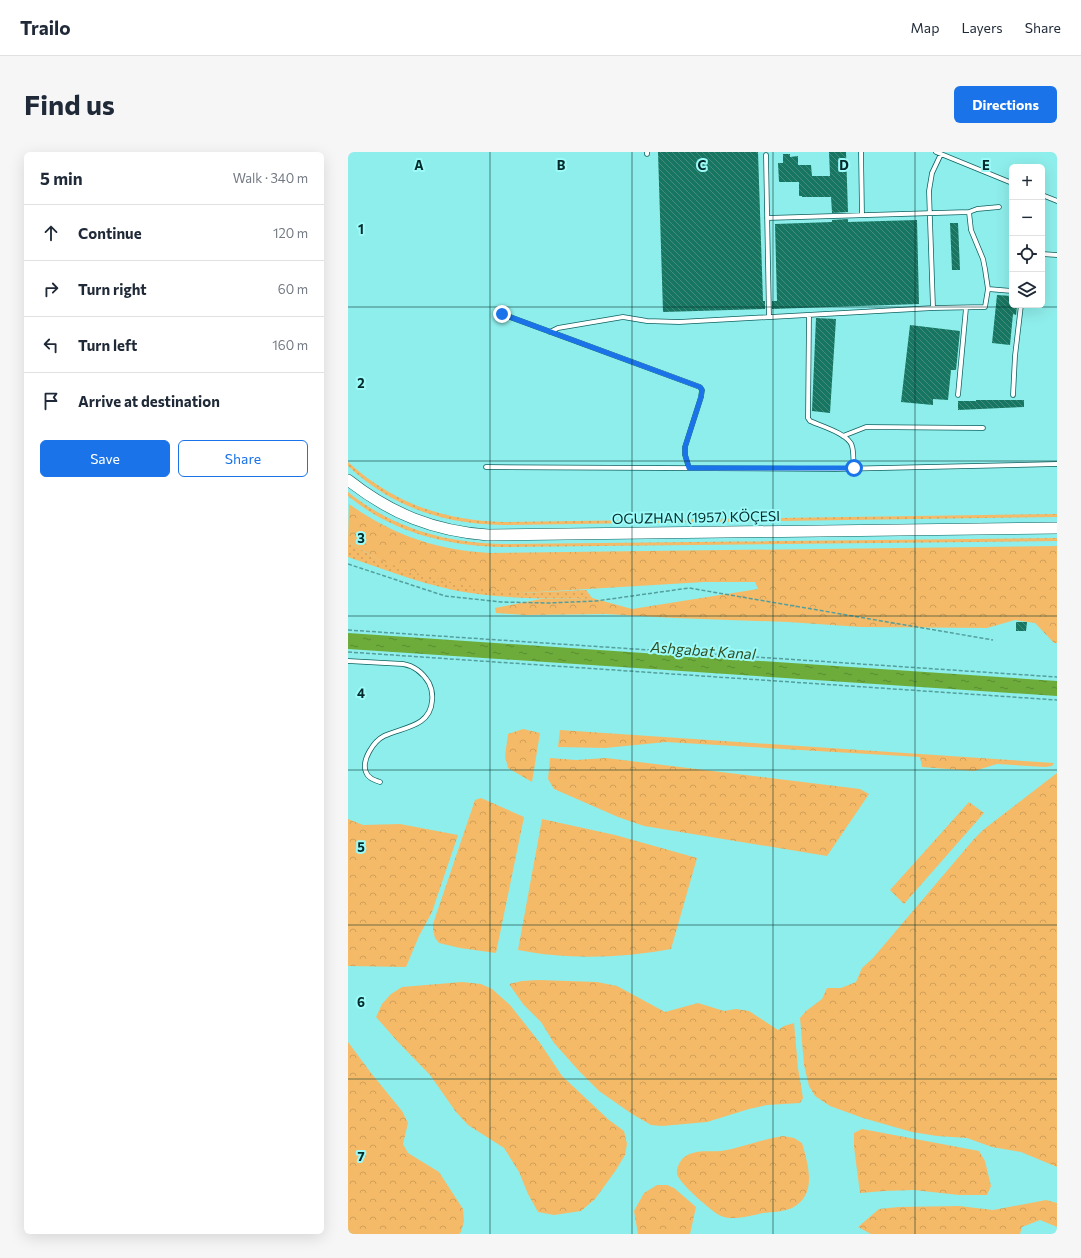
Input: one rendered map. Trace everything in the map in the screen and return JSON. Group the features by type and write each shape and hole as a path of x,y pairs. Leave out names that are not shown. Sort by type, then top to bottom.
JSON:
{"main road":[{"name":"OGUZHAN (1957) KÖÇESI","path":"348,480 376,500 414,519 449,530 488,535 1057,528"}],"lane":[{"path":"861,152 862,215"},
{"path":"936,152 1009,182"},
{"path":"933,308 930,180 941,154"},
{"path":"766,155 769,317"},
{"path":"1045,196 1057,202"},
{"path":"767,218 969,212 977,209 999,207"},
{"path":"550,332 558,328 623,317 679,322 933,308 985,307 988,289 983,259 971,230 969,212"},
{"path":"1045,254 1057,255"},
{"path":"988,289 1009,291"},
{"path":"958,396 966,308"},
{"path":"1014,395 1015,356 1021,308"},
{"path":"502,314 700,387 702,390 701,397 685,447 685,454 689,468"},
{"path":"809,315 808,418 810,421 843,436 850,441 854,468"},
{"path":"843,436 866,427 983,428"},
{"path":"486,467 854,468 1057,464"},
{"path":"348,661 403,664 411,666 419,670 431,686 433,694 432,704 429,713 424,720 384,736 375,742 371,748 365,770 372,779 380,782"}],"path":[{"path":"348,564 445,596 502,602 548,603 596,601 689,588 993,640"},
{"path":"348,630 1057,677"},
{"path":"348,652 1057,700"}],"green space":[{"path":"348,462 383,488 420,507 459,518 481,521 503,522 1057,514 1057,517 503,525 481,524 439,517 401,502 382,492 365,480 348,466"},
{"path":"348,492 384,516 422,532 462,541 483,543 1057,538 1057,541 483,546 441,540 402,528 365,509 348,496"},
{"path":"349,504 382,524 416,539 451,548 490,553 1057,546 1057,643 1054,643 1035,623 1015,620 987,628 861,627 788,622 606,614 525,615 496,613 495,608 541,599 592,598 632,609 758,589 755,582 704,582 521,593 459,584 408,571 378,559 348,542"},
{"path":"348,542 378,559 521,593 586,590 592,598 522,598 453,590 387,571 348,557"},
{"path":"523,729 540,733 532,782 508,768 505,756 508,734"},
{"path":"560,730 1054,763 1052,766 1045,767 997,764 974,771 922,767 920,757 666,742 605,748 558,747"},
{"path":"550,758 576,760 606,758 860,789 869,794 827,856 644,826 618,817 554,789 548,779"},
{"path":"1057,773 1057,1167 1021,1152 992,1147 967,1138 937,1136 912,1132 863,1118 830,1106 815,1096 809,1086 804,1065 800,1018 806,1011 822,999 827,988 841,988 856,982 862,968 873,958 974,839 983,830"},
{"path":"481,798 524,817 496,953 460,948 439,943 435,938 433,930 433,924 475,800"},
{"path":"969,802 984,813 904,904 890,890"},
{"path":"348,819 363,825 400,824 458,835 432,912 419,936 406,967 348,966"},
{"path":"542,819 615,835 697,858 671,949 595,957 556,955 518,950"},
{"path":"538,980 597,982 617,986 665,1012 698,1003 724,1011 736,1009 749,1011 778,1030 784,1026 794,1023 798,1068 803,1098 800,1103 767,1105 707,1122 662,1126 651,1125 599,1091 554,1043 541,1022 523,1004 509,984"},
{"path":"462,982 481,984 492,989 510,1005 540,1043 562,1076 609,1120 624,1131 627,1144 625,1155 595,1199 581,1211 554,1215 538,1212 528,1194 519,1172 504,1148 468,1125 456,1112 430,1075 376,1017 382,1004 391,994 402,987"},
{"path":"348,1042 402,1111 408,1123 403,1144 408,1153 439,1172 463,1209 464,1221 459,1234 348,1234"},
{"path":"862,1129 979,1151 985,1161 991,1186 987,1195 959,1195 914,1190 860,1193 854,1147 854,1133"},
{"path":"783,1136 794,1138 802,1143 807,1160 809,1178 808,1187 800,1202 792,1208 747,1217 731,1218 721,1216 696,1197 683,1184 677,1174 682,1159 692,1153 729,1150"},
{"path":"657,1185 667,1185 674,1188 696,1207 690,1234 638,1234 634,1211 644,1193"},
{"path":"1046,1200 1057,1203 1057,1227 1040,1220 1022,1227 1020,1234 871,1234 858,1227 879,1209 899,1207 959,1206 993,1210"}],"water":[{"path":"348,633 1057,681 1057,696 348,649"}],"building":[{"path":"658,152 758,152 763,301 765,301 765,309 663,312"},
{"path":"829,152 846,152 848,212 832,213 831,197 799,196 799,182 779,182 778,163 783,163 783,154 790,154 790,157 798,156 798,165 811,165 812,176 830,176"},
{"path":"848,219 848,222 917,220 919,304 772,309 772,301 777,301 775,224 832,222 832,220"},
{"path":"950,223 958,223 960,270 952,270"},
{"path":"997,295 1009,296 1009,308 1017,308 1016,315 1013,314 1010,345 992,343"},
{"path":"816,318 836,319 830,413 812,411"},
{"path":"910,325 960,331 956,370 951,370 948,400 933,399 933,405 901,402"},
{"path":"1024,400 1024,407 958,410 958,401"},
{"path":"1016,622 1027,622 1026,631 1016,631"}],"route":[{"path":"502,314 700,387 702,390 701,397 685,447 685,454 689,468 854,468"}],"water label":[{"name":"Ashgabat Kanal","path":"703,650"}]}
